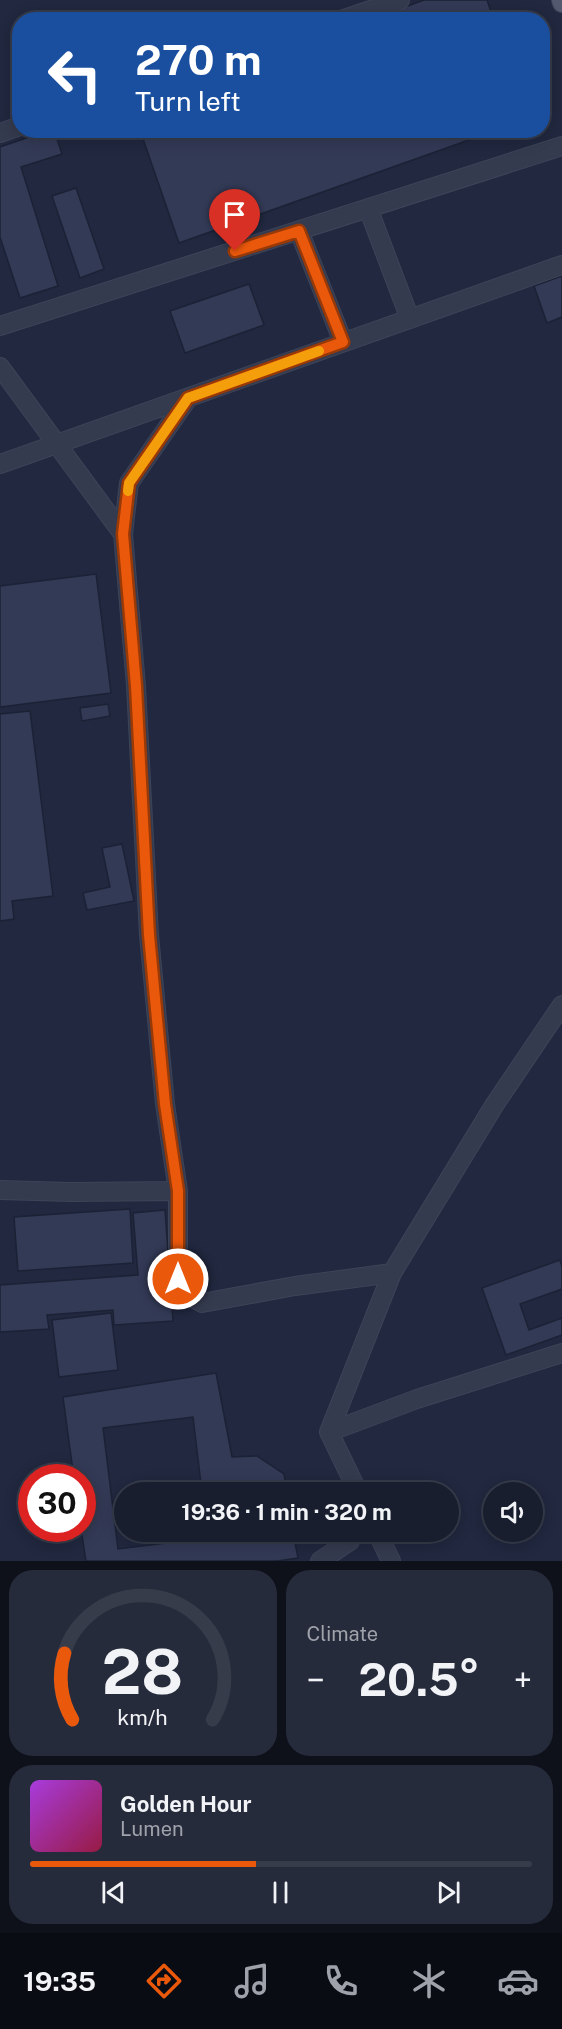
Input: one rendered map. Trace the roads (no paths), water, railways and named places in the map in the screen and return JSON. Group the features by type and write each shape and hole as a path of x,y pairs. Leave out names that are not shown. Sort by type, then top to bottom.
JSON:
{"street":[{"path":"365,12 400,0"},
{"path":"0,326 562,146"},
{"path":"368,208 410,319"},
{"path":"299,231 343,342"},
{"path":"0,465 562,265"},
{"path":"0,367 123,534"},
{"path":"188,398 129,483 123,534 136,686 149,935 165,1104 178,1191 178,1279 187,1294 202,1303 295,1286 392,1273"},
{"path":"353,1482 329,1432 392,1273 495,1104 562,1005"},
{"path":"0,1190 178,1191"},
{"path":"329,1432 417,1399 562,1353"},
{"path":"320,1561 348,1542"},
{"path":"382,1542 391,1561"}]}
